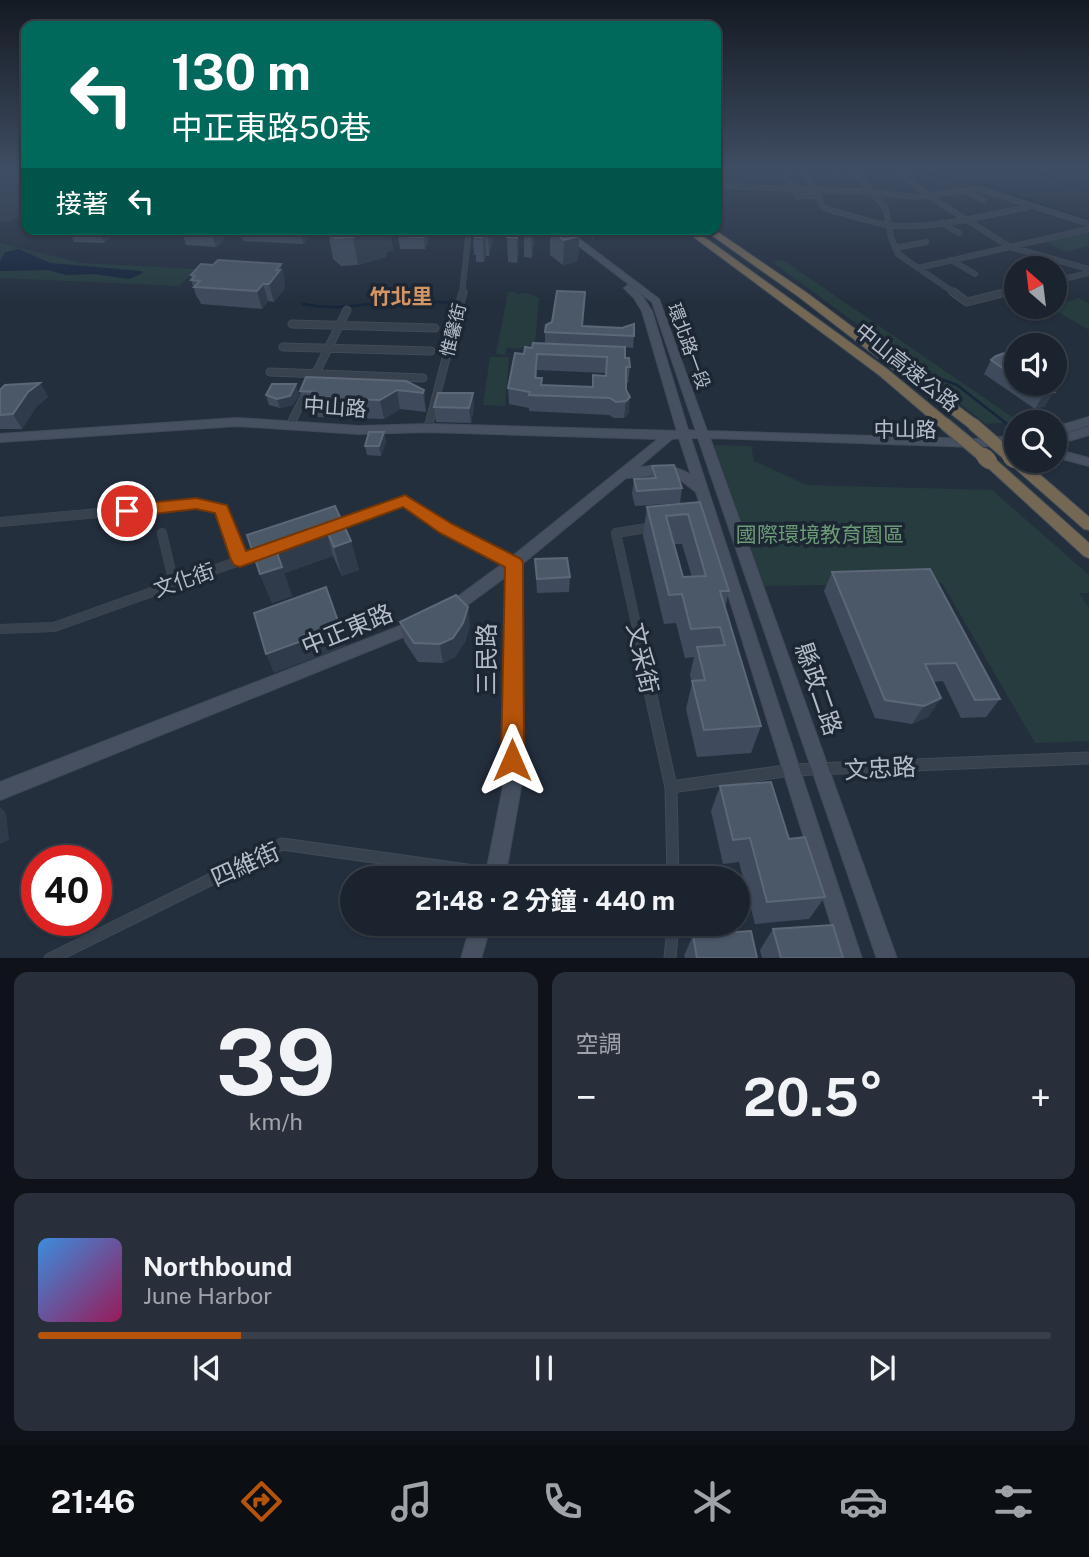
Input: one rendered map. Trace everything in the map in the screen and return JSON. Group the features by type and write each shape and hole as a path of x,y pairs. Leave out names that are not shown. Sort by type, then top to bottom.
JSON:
{"highway":[{"name":"中山高速公路","path":"695,235 862,356 989,461 1089,552"},
{"name":"中山高速公路","path":"716,235 803,295 1004,446"},
{"name":"中山高速公路","path":"1036,473 1089,525"}],"street":[{"path":"845,214 888,225 910,226 993,214"},
{"path":"887,214 898,254 967,302 1004,293"},
{"path":"958,214 1010,247 1089,271"},
{"path":"1052,214 1089,227"},
{"path":"941,223 959,233"},
{"path":"918,268 1089,227"},
{"name":"惟馨街","path":"428,428 465,284 469,235"},
{"name":"環北路一段","path":"558,235 643,302 685,438"},
{"name":"環北路一段","path":"569,235 649,293 656,301 706,439"},
{"path":"895,248 926,242"},
{"path":"951,260 975,274"},
{"path":"1068,277 1089,271"},
{"path":"291,423 347,310"},
{"path":"292,324 435,328"},
{"path":"283,347 431,351"},
{"path":"270,372 423,378"},
{"path":"1067,427 1089,421"},
{"name":"中山路","path":"0,438 237,422 291,423 359,430 428,428 669,436 874,449 1004,454"},
{"path":"1067,438 1089,431"},
{"name":"中正東路","path":"0,790 399,634 449,610 514,563 669,436"},
{"path":"685,438 703,494 706,520 792,770 852,958"},
{"name":"中山路","path":"706,439 976,443 1004,441"},
{"name":"縣政二路","path":"706,439 887,958"},
{"path":"1067,457 1089,463"},
{"path":"623,474 655,468 683,474 703,494"},
{"path":"329,528 405,500 446,528 514,563"},
{"path":"0,522 196,504 221,509 240,560"},
{"name":"文采街","path":"664,526 616,533 671,787 673,866"},
{"path":"162,533 174,584"},
{"name":"文化街","path":"0,629 54,626 278,546"},
{"name":"三民路","path":"498,866 512,787 514,563"},
{"name":"文忠路","path":"671,787 792,770 1089,758"},
{"name":"四維街","path":"50,958 68,954 282,844 429,866"},
{"path":"471,958 477,936"},
{"path":"670,958 672,936"}],"green space":[{"path":"1089,229 1088,246 1066,252 1043,240"},
{"path":"0,243 81,263 196,269 179,286 0,278"},
{"path":"783,260 1004,411 1004,422 986,424 894,351 772,262"},
{"path":"508,292 527,293 539,298 535,344 517,349 507,347 505,355 496,354"},
{"path":"1079,298 1089,303 1089,330 1068,318 1068,301"},
{"path":"490,357 509,357 505,406 483,405"},
{"name":"國際環境教育園區","path":"714,445 751,446 754,461 807,485 992,490 1089,575 1089,593 1079,593 1089,607 1089,741 1035,743 942,583 764,586"}],"water":[{"path":"19,249 50,263 143,273 129,279 93,274 66,275 48,270 0,271 0,261 5,252"}],"building":[{"path":"332,235 360,235 353,237 335,238"},
{"path":"398,235 425,235 424,237"},
{"path":"557,235 579,236 564,240"},
{"path":"218,260 281,264 276,270 280,270 269,284 263,284 257,291 194,287 200,281 191,280 195,276 191,275 201,264 213,265"},
{"path":"557,291 585,292 582,326 622,328 634,324 634,336 545,332 546,325 552,322"},
{"path":"533,343 625,347 625,358 629,358 630,367 626,367 626,390 630,397 626,401 616,402 610,398 529,395 530,392 508,388 515,353 524,354 525,347 532,348","holes":["537,354 607,357 606,376 593,375 593,387 541,385 542,378 535,378"]},
{"path":"1004,353 1004,369 991,360"},
{"path":"306,377 406,381 424,390 423,393 397,390 380,400 311,398 314,392 300,391"},
{"path":"40,383 28,392 13,414 0,415 0,390 5,385"},
{"path":"272,384 296,384 290,396 277,399 266,395"},
{"path":"438,393 473,393 469,408 434,407"},
{"path":"369,432 384,432 379,446 365,446"},
{"path":"674,465 682,488 637,491 634,479 656,478 652,466"},
{"path":"700,502 729,591 720,591 761,726 704,730 692,681 705,680 697,647 725,645 720,627 691,629 682,594 669,595 647,507","holes":["688,514 706,576 683,577 666,516"]},
{"path":"335,506 351,541 334,547 325,526 274,544 282,567 260,574 247,535"},
{"path":"567,558 570,577 537,579 535,559"},
{"path":"930,569 1000,699 975,700 956,663 925,664 941,698 924,706 885,700 832,572"},
{"path":"326,587 340,627 266,654 254,613"},
{"path":"456,595 468,607 463,623 453,638 440,644 414,643 400,622"},
{"path":"771,782 789,839 805,837 825,897 767,902 750,838 733,840 720,786"},
{"path":"833,925 843,958 781,958 773,929"},
{"path":"750,931 757,958 697,958 693,936 750,936"}],"waterway":[{"path":"1068,214 1089,221"},
{"path":"303,304 339,307 405,301 454,303"},
{"path":"927,374 957,385 1004,422"}],"district":[{"name":"竹北里","path":"401,296"}],"route":[{"path":"127,511 196,504 221,509 240,560 405,500 446,528 514,563 512,760"}]}
